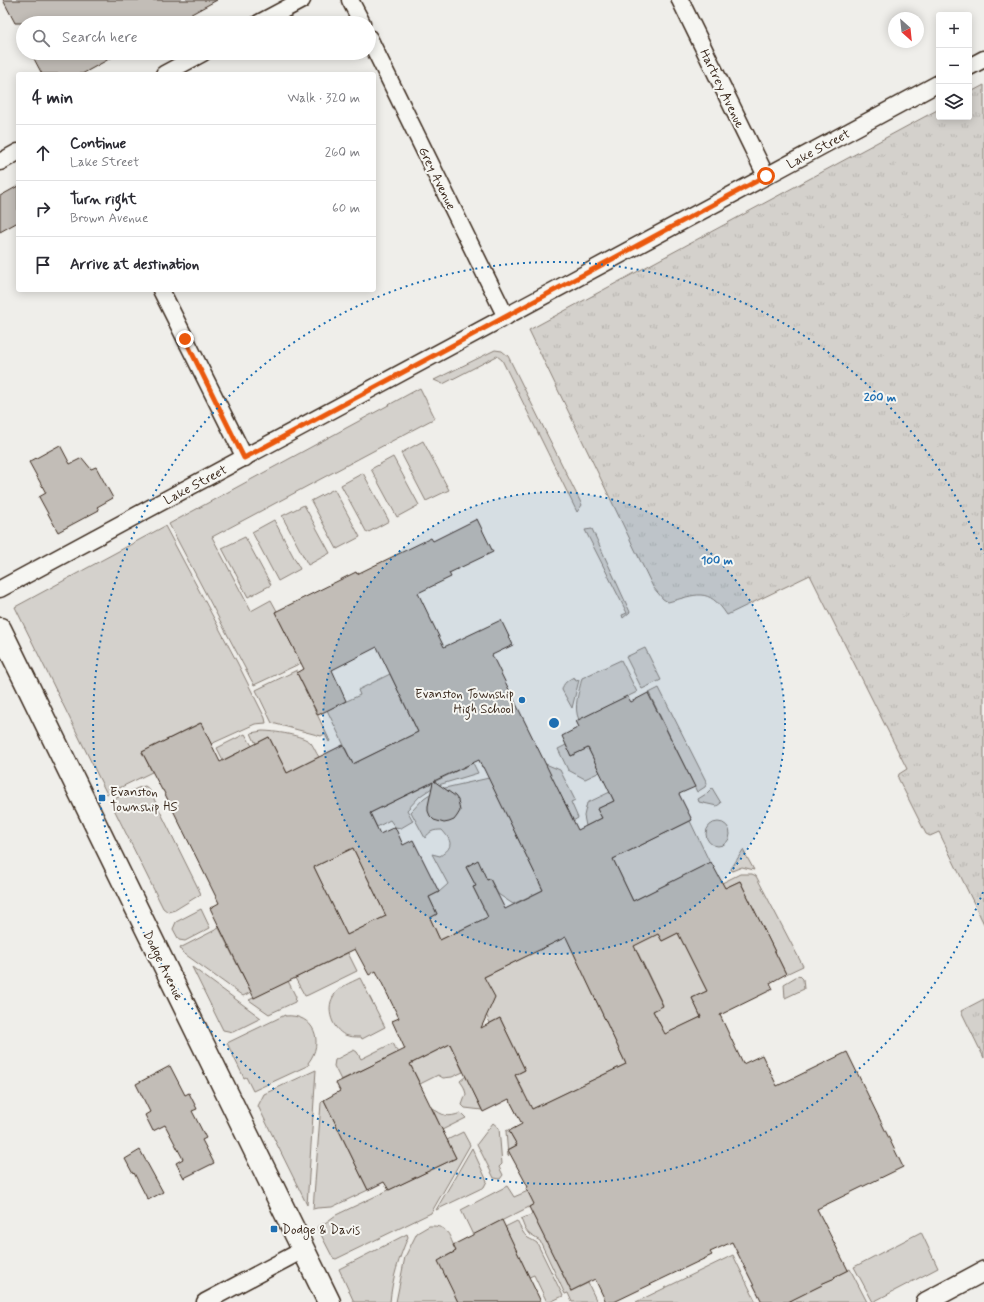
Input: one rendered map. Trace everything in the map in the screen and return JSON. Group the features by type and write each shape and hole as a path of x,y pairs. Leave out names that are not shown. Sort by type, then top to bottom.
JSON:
{"main road":[{"name":"Dodge Avenue","path":"0,628 329,1302"}],"street":[{"path":"272,16 302,0"},
{"path":"350,0 358,16"},
{"name":"Hartrey Avenue","path":"680,0 766,176"},
{"name":"Grey Avenue","path":"376,52 506,317"},
{"path":"972,65 984,59"},
{"path":"168,72 190,60"},
{"name":"Lake Street","path":"0,589 937,84"},
{"path":"0,162 16,153"},
{"path":"162,292 244,458"},
{"path":"205,1302 303,1250"},
{"path":"926,1302 984,1271"}],"green space":[{"path":"984,85 984,924 939,832 930,836 926,834 898,778 899,774 907,769 810,575 727,615 714,600 707,596 694,595 668,602 663,599 653,587 529,330 936,111 936,120 972,120 972,91"},
{"path":"495,350 502,351 508,356 582,505 577,512 502,360 497,356 443,384 434,380"},
{"path":"420,388 435,418 212,537 251,611 271,600 277,611 275,612 301,663 254,685 169,524"},
{"path":"423,441 449,490 426,501 401,453"},
{"path":"393,457 419,505 397,517 371,469"},
{"path":"363,473 389,521 367,533 341,485"},
{"path":"334,489 360,537 337,549 311,501"},
{"path":"304,505 330,553 308,565 282,516"},
{"path":"274,520 300,569 278,581 252,532"},
{"path":"165,526 237,662 265,718 266,723 255,724 211,744 200,723 142,752 152,772 107,794 15,607"},
{"path":"592,529 630,612 623,618 622,615 627,613 585,530"},
{"path":"245,537 271,585 248,597 222,548"},
{"path":"645,648 661,680 642,689 626,657"},
{"path":"621,660 637,692 579,720 577,715 577,705 582,678"},
{"path":"297,670 297,673 330,741 329,742 325,734 321,736 272,723 256,690"},
{"path":"390,674 418,732 353,764 327,710 360,695 358,690"},
{"path":"574,677 576,681 579,680 572,708 562,690 563,685"},
{"path":"659,688 707,783 705,787 697,792 649,693"},
{"path":"262,731 288,734 307,740 311,743 319,757 287,773 269,737 257,743 256,741 255,742 251,733"},
{"path":"245,734 252,746 223,760 217,748"},
{"path":"566,745 571,756 588,748 600,772 585,779 568,770 558,749"},
{"path":"536,760 560,770 575,800 571,802 578,818 573,821"},
{"path":"473,763 478,773 435,786 420,796 407,810 413,821 401,828 395,827 390,820 377,827 370,813"},
{"path":"489,778 543,890 513,904 498,894 490,879 487,880 477,861 466,867 476,886 473,887 488,917 440,940 430,918 437,914 429,897 439,892 448,884 432,854 440,856 448,850 450,844 448,837 442,830 432,831 425,838 411,812 424,798 436,790"},
{"path":"145,786 149,789 201,894 175,910 168,912 163,908 110,801"},
{"path":"712,788 721,803 717,806 699,802 698,799"},
{"path":"610,792 614,801 597,809 602,818 586,826 584,816 587,803"},
{"path":"690,821 710,863 633,901 613,859"},
{"path":"718,822 723,823 729,829 729,839 723,845 718,846 713,845 707,839 706,834 707,829 713,823"},
{"path":"353,848 386,916 347,935 314,867"},
{"path":"743,850 754,870 742,867 732,871 731,869"},
{"path":"740,874 752,874 756,876 803,966 786,974 740,881 725,888 722,883"},
{"path":"201,909 210,928 185,941 179,940 173,929 176,922"},
{"path":"219,928 251,992 243,996 182,952 180,948"},
{"path":"658,933 662,941 678,933 707,991 692,998 701,1017 660,1037 662,1028 653,1011 663,1005 638,953 624,951"},
{"path":"571,934 570,945 626,1064 518,1116 509,1099 524,1092 515,1075 525,1070 500,1018 490,1023 482,1006 482,978"},
{"path":"348,953 357,971 305,996 295,978"},
{"path":"192,967 261,1018 233,1032 223,1030"},
{"path":"799,975 803,979 804,989 785,998 784,984"},
{"path":"360,978 385,1027 362,1039 361,1037 349,1036 340,1032 334,1024 330,1013 331,1002 335,994 345,986"},
{"path":"288,981 296,997 295,1002 269,1014 249,1000"},
{"path":"984,999 984,1058 961,1011"},
{"path":"285,1015 303,1019 310,1024 314,1030 316,1046 308,1063 309,1065 253,1091 246,1077 244,1078 227,1043"},
{"path":"393,1043 398,1053 341,1080 334,1066 335,1060 354,1050 361,1059"},
{"path":"450,1044 463,1072 452,1077 443,1078 438,1075 420,1084 410,1064"},
{"path":"316,1070 307,1205 258,1106 264,1094"},
{"path":"466,1076 482,1110 465,1108 462,1105 466,1094 460,1081"},
{"path":"324,1100 368,1190 332,1207 313,1209 321,1103"},
{"path":"432,1108 449,1116 461,1113 466,1118 442,1130"},
{"path":"493,1123 499,1128 502,1164 499,1167 503,1175 500,1179 494,1178 477,1144"},
{"path":"510,1129 511,1130 509,1131 517,1145 508,1150 506,1131"},
{"path":"463,1132 470,1145 431,1213 336,1259 333,1258 317,1227 336,1215 456,1158 447,1140"},
{"path":"472,1148 487,1181 484,1187 436,1210"},
{"path":"507,1186 514,1197 528,1191 531,1197 539,1202 473,1235 461,1210"},
{"path":"533,1214 571,1291 588,1283 597,1302 572,1302 568,1293 565,1294 540,1241 529,1234 521,1219"},
{"path":"517,1221 526,1236 537,1243 563,1296 547,1302 534,1275 529,1277 505,1227"},
{"path":"429,1226 441,1227 447,1232 456,1251 442,1258 458,1302 396,1302 405,1257 417,1233"},
{"path":"921,1232 938,1268 873,1302 854,1267"},
{"path":"407,1234 408,1237 394,1277 390,1302 354,1302 339,1269"},
{"path":"733,1255 756,1302 636,1302"},
{"path":"850,1269 867,1302 786,1302 822,1285 821,1284"}],"building":[{"path":"3,0 217,0 188,16 16,16 15,23"},
{"path":"35,60 107,60 86,72 41,72"},
{"path":"16,187 16,223 0,232 0,196"},
{"path":"60,445 70,464 82,458 91,469 96,467 113,498 97,507 99,510 58,532 39,497 46,493 29,462"},
{"name":"Evanston Township High School","path":"477,519 493,552 449,573 451,577 418,593 444,647 501,620 513,645 492,655 578,830 602,818 597,809 614,801 588,748 571,756 562,736 579,727 576,721 627,696 631,702 648,693 695,787 679,794 692,820 613,859 633,901 711,862 725,888 740,881 786,974 770,983 773,989 720,1015 743,1064 762,1055 777,1086 847,1052 903,1167 817,1209 848,1270 788,1302 762,1302 732,1242 710,1252 712,1255 614,1302 606,1302 595,1279 571,1291 529,1207 534,1204 526,1188 528,1187 508,1150 517,1145 509,1131 522,1124 509,1099 483,1112 450,1044 410,1064 456,1158 389,1190 384,1182 368,1190 324,1100 340,1091 336,1083 405,1049 392,1021 399,1018 376,971 369,975 355,949 254,998 210,908 219,903 163,790 142,752 201,723 220,762 269,737 287,773 343,745 353,764 418,732 377,647 332,670 346,701 318,715 297,673 304,669 275,612 356,572 357,574 431,538 433,541","holes":["479,760 543,890 505,909 490,879 487,880 478,860 466,867 476,886 473,887 488,917 440,940 430,918 437,914 429,897 439,892 413,840 403,845 395,827 380,834 370,813 433,782 428,806 430,816 434,820 444,823 454,820 460,811 458,800 455,796 434,781","353,848 386,916 347,935 314,867","678,933 707,991 692,998 701,1017 665,1034 653,1011 663,1006 634,946 658,934 662,941","566,937 626,1064 532,1109 515,1075 525,1070 500,1018 481,1028 495,997 484,977"]},
{"path":"170,1066 185,1095 189,1093 197,1109 192,1111 206,1138 202,1140 214,1163 184,1178 176,1163 183,1159 165,1125 153,1131 145,1115 150,1112 136,1084"},
{"path":"140,1150 163,1192 148,1200 125,1159"},
{"path":"502,1220 541,1302 458,1302 438,1261 456,1251 453,1245"}],"place":[{"name":"Evanston Township High School","path":"522,700"},
{"name":"Evanston Township HS","path":"102,798"},
{"name":"Dodge & Davis","path":"274,1229"}],"route":[{"path":"185,339 244,458 766,176"}]}
